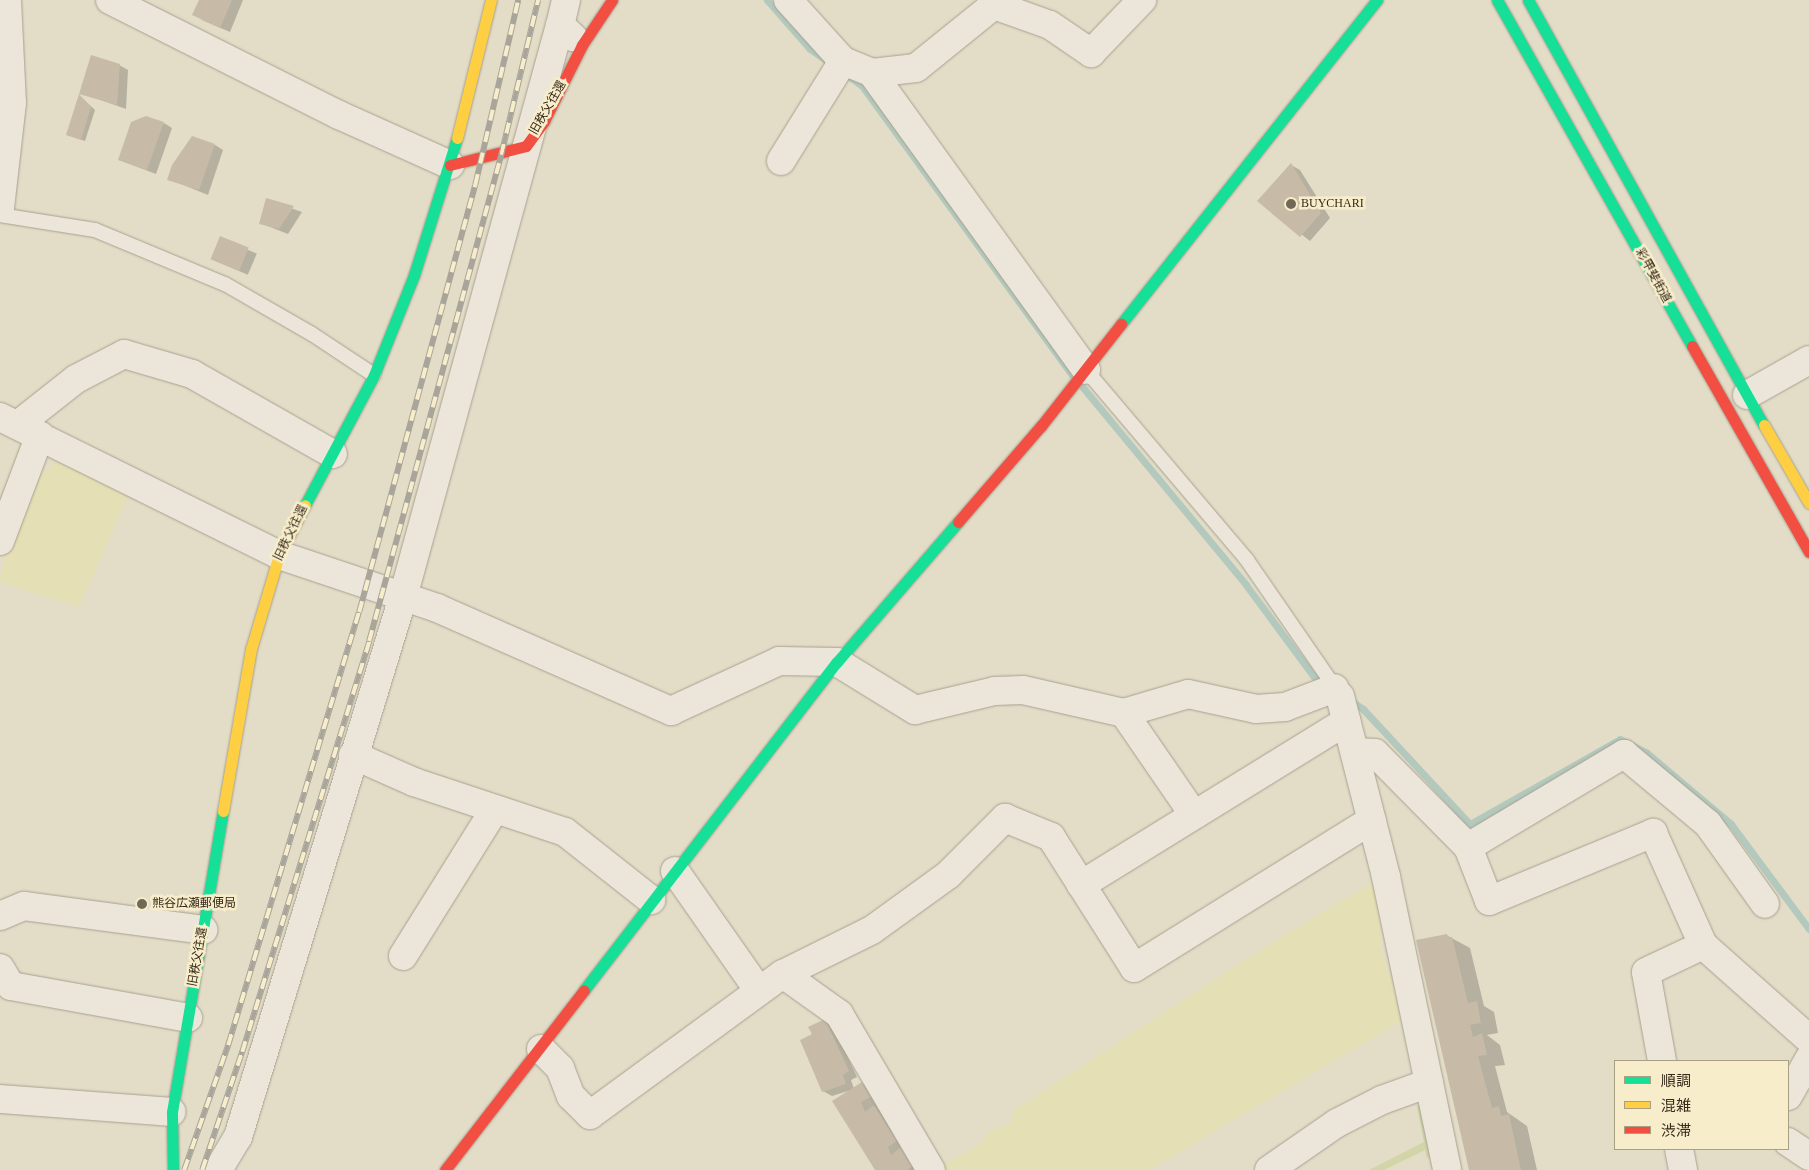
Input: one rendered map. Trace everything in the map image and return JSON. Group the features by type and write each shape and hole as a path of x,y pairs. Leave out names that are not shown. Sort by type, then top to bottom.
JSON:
{"main road":[{"path":"450,165 491,0"},
{"name":"旧秩父往還","path":"173,1170 172,1112 203,930 252,649 279,555 374,375 414,276 450,165 526,146 544,121 582,45 612,0"},
{"path":"445,1170 541,1049 651,900 838,662 1086,370 1377,0"},
{"name":"彩甲斐街道","path":"1497,0 1809,552"},
{"name":"彩甲斐街道","path":"1528,0 1809,503"}],"street":[{"path":"0,208 12,103 7,0"},
{"path":"110,0 339,115 450,165"},
{"path":"788,0 843,61 872,73 916,68 994,5 1050,25 1091,53 1142,0"},
{"path":"563,12 582,45"},
{"path":"218,1170 238,1137 353,755 403,597 563,12"},
{"path":"781,161 843,61"},
{"path":"872,73 1086,370"},
{"path":"0,541 20,425 76,379 124,354 192,374 334,454"},
{"path":"1747,395 1809,360"},
{"path":"20,425 279,555 437,608 671,711 779,661 838,662 915,710 994,691 1023,690 1124,713 1188,694 1256,709 1341,701"},
{"path":"1341,701 1372,820 1430,1083 1447,1170"},
{"path":"1082,885 1194,815 1341,701"},
{"path":"1124,713 1194,815"},
{"path":"1355,752 1374,753 1468,847 1489,901 1653,833 1703,944 1809,1038"},
{"path":"1468,847 1624,754 1708,824 1765,904"},
{"path":"353,755 414,782 565,832 651,900"},
{"path":"403,956 495,809"},
{"path":"541,1049 560,1068 571,1096 590,1115 758,990 783,974 872,930 948,875 1005,818 1051,838 1134,968 1372,820"},
{"path":"675,871 758,990"},
{"path":"0,916 24,906 203,930"},
{"path":"1662,1060 1646,972 1703,944"},
{"path":"0,968 11,986 188,1018"},
{"path":"783,974 839,1014 931,1170"},
{"path":"1789,1094 1809,1058"},
{"path":"1269,1170 1337,1123 1382,1100 1430,1083"},
{"path":"0,1099 172,1112"},
{"path":"1789,1143 1809,1156"},
{"path":"1678,1150 1682,1170"}],"lane":[{"path":"0,215 95,230 225,284 312,334 374,375"},
{"path":"1086,370 1246,560 1341,701"}],"shaded area":[{"path":"64,457 129,494 79,607 0,582 7,534 41,473"},
{"path":"1378,879 1382,954 1405,1019 1149,1170 939,1170 937,1167 975,1148 992,1130 1011,1122 1014,1110 1268,945"}],"green space":[{"path":"1421,1103 1433,1157 1427,1158 1425,1150 1384,1170 1369,1170 1424,1142 1417,1106"}],"building":[{"path":"199,0 232,0 220,28 192,15"},
{"path":"91,55 120,64 117,105 79,94"},
{"path":"79,94 91,107 81,140 66,135"},
{"path":"146,116 164,122 147,170 118,160 131,122"},
{"path":"192,136 215,144 199,190 167,180 172,165"},
{"path":"1291,163 1321,213 1300,237 1257,201"},
{"path":"266,198 294,206 279,229 259,224"},
{"path":"220,236 249,248 239,271 211,259"},
{"path":"1447,934 1448,937 1452,937 1468,1003 1477,1001 1481,1023 1470,1025 1473,1037 1482,1033 1487,1055 1478,1056 1492,1108 1499,1106 1501,1116 1509,1114 1521,1170 1469,1170 1416,940"},
{"path":"825,1019 849,1071 843,1075 846,1084 822,1092 800,1040 812,1034 808,1027"},
{"path":"862,1082 871,1097 861,1102 865,1112 874,1105 897,1141 888,1147 891,1155 902,1146 915,1165 907,1170 875,1170 832,1101"}],"waterway":[{"path":"767,0 810,49 826,60"},
{"path":"847,75 862,86 1073,376"},
{"path":"1080,384 1246,585 1314,677 1326,684"},
{"path":"1350,700 1363,709 1470,824 1620,739 1647,753 1731,824 1809,929"}],"railway":[{"path":"184,1170 228,1045 359,612 475,185 518,0"},
{"path":"202,1170 242,1052 369,641 501,155 538,0"}],"traffic: fast":[{"path":"1121,324 1377,0"},
{"path":"1497,0 1692,346"},
{"path":"1528,0 1764,425"},
{"path":"305,505 374,375 414,275 457,138"},
{"path":"584,990 837,662 958,522"},
{"path":"173,1170 172,1112 223,811"}],"traffic: slow":[{"path":"457,138 491,0"},
{"path":"1764,425 1809,503"},
{"path":"223,811 251,649 279,555 305,505"}],"traffic: jam":[{"path":"450,165 526,146 544,121 582,45 612,0"},
{"path":"958,522 1041,426 1121,324"},
{"path":"1692,346 1809,552"},
{"path":"445,1170 584,990"}],"place":[{"name":"BUYCHARI","path":"1291,204"},
{"name":"熊谷広瀬郵便局","path":"142,904"}]}
